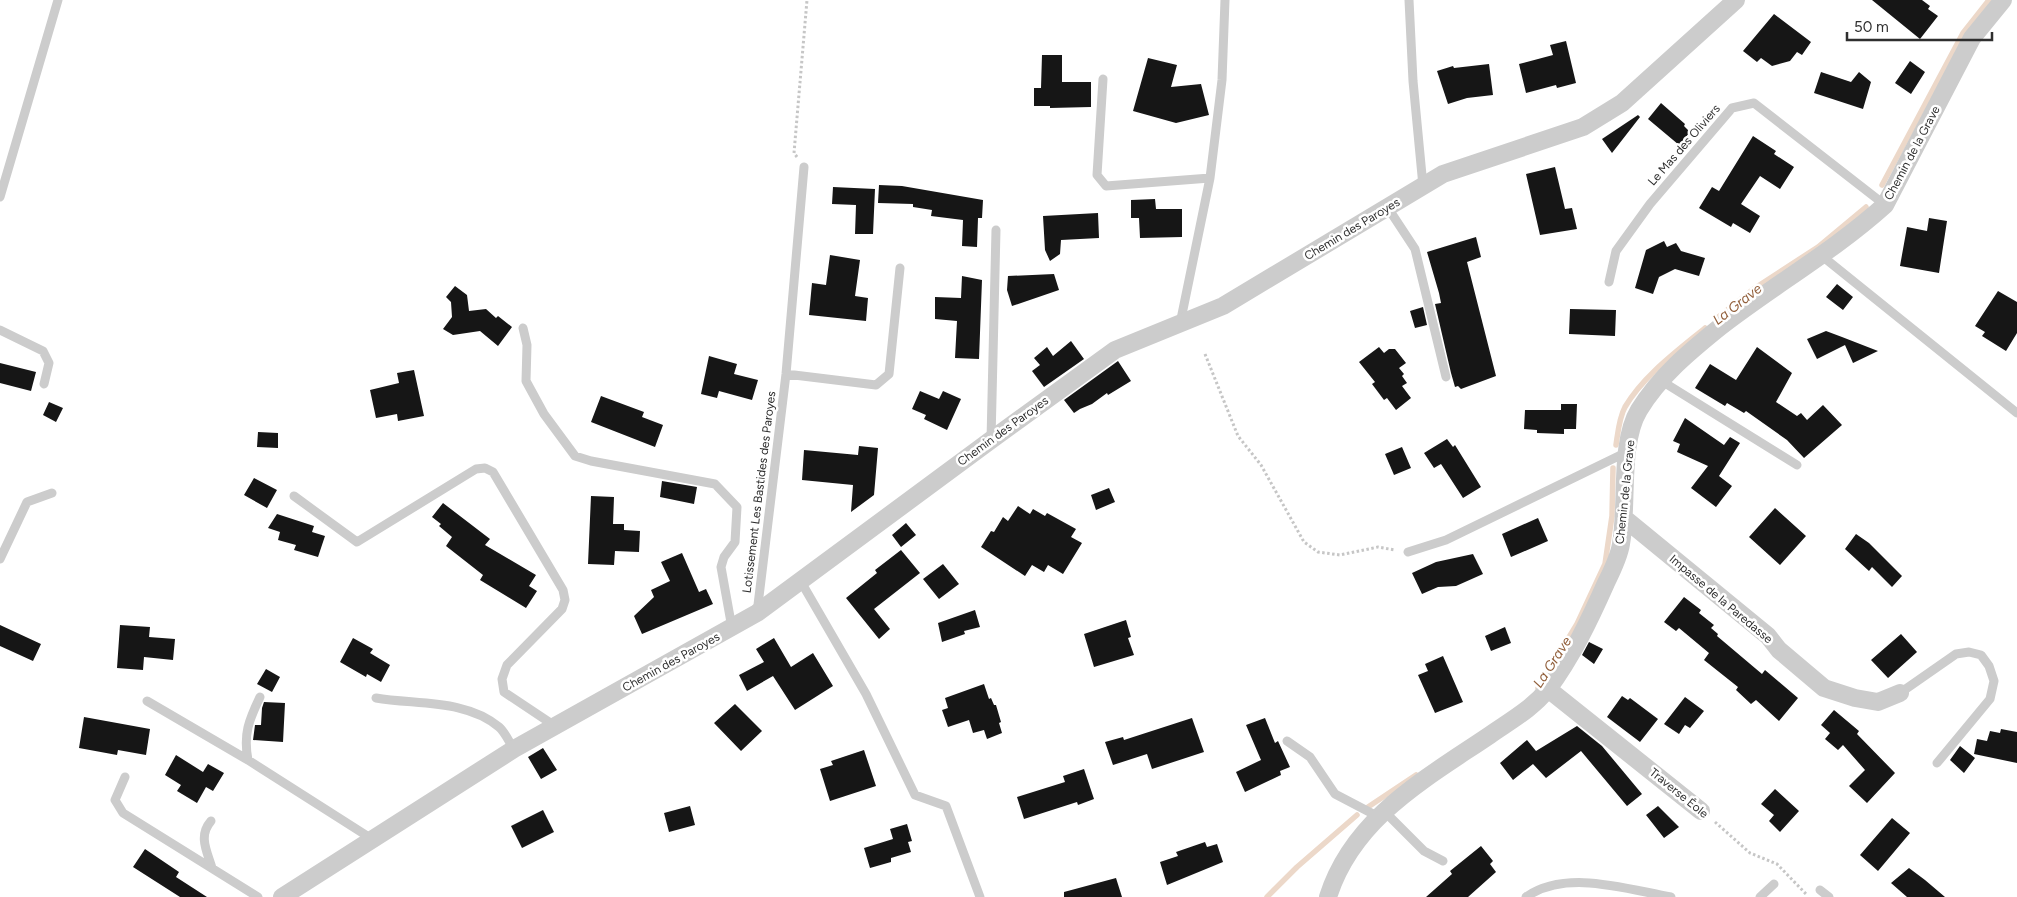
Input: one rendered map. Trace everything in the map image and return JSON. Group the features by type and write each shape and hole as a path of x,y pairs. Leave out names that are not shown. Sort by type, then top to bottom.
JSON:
{"street":[{"name":"Chemin des Paroyes","path":"282,897 514,749 757,613 1115,350 1223,306 1443,174 1583,127 1622,102 1736,0"},
{"name":"Chemin de la Grave","path":"1328,897 1339,869 1358,840 1380,814 1423,780 1532,706 1548,689 1568,658 1595,608 1621,545 1628,452 1632,426 1638,412 1660,380 1685,354 1758,298 1822,256 1868,220 1885,204 1972,38 2003,0"},
{"path":"2009,0 2017,8"},
{"name":"Impasse de la Paredasse","path":"1624,518 1768,636 1779,650 1824,688 1855,698 1878,702 1900,692"},
{"name":"Traverse Éole","path":"1548,689 1701,811"}],"lane":[{"path":"0,197 58,0"},
{"path":"1180,325 1210,178 1222,80 1225,0"},
{"path":"1409,0 1413,81 1423,186"},
{"path":"1103,79 1096,175 1106,186 1210,178"},
{"name":"Le Mas des Oliviers","path":"1609,282 1616,251 1650,204 1732,108 1754,104 1885,204"},
{"name":"Lotissement Les Bastides des Paroyes","path":"757,613 786,374 804,167"},
{"path":"1388,208 1415,249 1446,377"},
{"path":"991,440 996,230"},
{"path":"1822,256 2017,413"},
{"path":"786,374 876,385 889,374 900,268"},
{"path":"523,328 527,345 526,381 544,414 575,456 591,461 715,484 737,507 735,542 724,557 721,567 732,628"},
{"path":"0,330 43,351 49,363 44,384"},
{"path":"1660,380 1797,465"},
{"path":"1408,552 1446,540 1628,452"},
{"path":"294,496 357,542 476,469 485,468 493,472 563,590 564,600 562,608 507,665 502,679 504,692 556,726"},
{"path":"0,559 27,502 52,493"},
{"path":"800,580 866,694 915,795 946,806 980,897"},
{"path":"1900,692 1956,654 1969,652 1981,656 1989,666 1994,681 1990,699 1937,763"},
{"path":"248,760 245,744 249,720 260,697"},
{"path":"376,698 398,702 447,705 474,713 499,727 514,749"},
{"path":"147,701 248,760 372,839"},
{"path":"1286,741 1310,757 1335,794 1380,814 1424,850 1443,861"},
{"path":"125,776 115,800 123,813 258,897"},
{"path":"211,821 205,828 203,838 212,868"},
{"path":"1526,897 1537,889 1554,885 1585,883 1670,897"},
{"path":"1760,897 1774,884"},
{"path":"1820,890 1829,897"}],"path":[{"path":"804,167 794,153 807,0"},
{"path":"1206,354 1238,436 1261,465 1304,542 1318,552 1340,555 1378,547 1408,552"},
{"name":"Traverse Éole","path":"1701,811 1750,853 1777,864 1809,897"}],"building":[{"path":"1872,0 1922,0 1930,6 1928,9 1938,16 1920,39"},
{"path":"1774,14 1811,42 1802,55 1797,52 1790,61 1772,66 1761,58 1757,62 1743,51"},
{"path":"1566,41 1576,83 1557,88 1556,85 1526,93 1519,64 1553,55 1550,45"},
{"path":"1042,55 1062,55 1062,82 1091,82 1091,107 1050,108 1050,106 1034,106 1034,88 1041,88"},
{"path":"1148,58 1177,65 1171,87 1201,84 1209,115 1176,123 1133,111"},
{"path":"1910,61 1925,72 1911,94 1895,83"},
{"path":"1489,64 1493,95 1467,98 1448,104 1437,71 1453,66 1454,68"},
{"path":"1821,72 1851,82 1859,72 1871,82 1863,109 1814,93"},
{"path":"1661,103 1685,124 1684,126 1690,132 1679,145 1648,119"},
{"path":"1638,115 1640,117 1612,153 1602,139"},
{"path":"1753,136 1776,151 1774,154 1794,167 1780,189 1760,176 1741,204 1760,216 1750,233 1733,223 1731,227 1699,208 1712,187 1719,191"},
{"path":"1555,167 1565,209 1572,208 1577,229 1540,235 1526,174"},
{"path":"879,185 902,186 983,200 982,218 978,218 977,247 962,246 963,220 931,216 932,210 913,207 913,204 878,203"},
{"path":"833,187 875,189 873,234 855,234 856,205 832,204"},
{"path":"1155,199 1156,209 1182,209 1182,237 1140,238 1139,218 1131,218 1131,200"},
{"path":"1098,213 1099,238 1061,240 1060,254 1050,261 1045,250 1043,216"},
{"path":"1929,218 1947,221 1939,273 1900,266 1907,227 1927,231"},
{"path":"1476,237 1481,257 1467,262 1496,376 1461,389 1458,386 1455,387 1451,373 1435,304 1441,303 1427,252"},
{"path":"1664,241 1667,247 1676,243 1681,251 1705,258 1699,276 1675,269 1659,277 1653,294 1635,288 1646,250"},
{"path":"830,255 860,260 855,296 868,298 866,321 809,315 812,283 826,285"},
{"path":"1054,274 1059,290 1012,306 1007,290 1008,276"},
{"path":"962,276 982,280 979,359 955,358 957,321 935,319 935,297 961,298"},
{"path":"1837,284 1853,297 1843,310 1826,297"},
{"path":"455,286 467,295 469,311 486,309 496,318 498,316 512,327 498,346 480,331 453,335 443,329 452,317 451,302 446,297"},
{"path":"1998,291 2017,302 2017,333 2006,351 1982,336 1985,332 1975,326"},
{"path":"1423,307 1427,325 1415,328 1410,311"},
{"path":"1570,309 1616,310 1615,336 1569,334"},
{"path":"1826,331 1878,351 1853,363 1845,345 1817,359 1807,339"},
{"path":"1071,341 1084,359 1044,387 1032,371 1040,365 1034,358 1047,347 1053,356"},
{"path":"1379,347 1384,353 1389,349 1395,349 1406,363 1399,368 1404,374 1402,376 1407,383 1402,386 1411,398 1396,410 1387,398 1384,400 1372,384 1375,382 1359,362"},
{"path":"1757,347 1792,373 1776,402 1797,416 1801,413 1807,420 1823,405 1842,425 1804,458 1787,440 1746,411 1744,413 1727,403 1725,406 1695,388 1710,364 1736,380"},
{"path":"709,356 737,364 734,374 758,380 752,400 719,391 717,398 701,394"},
{"path":"1118,361 1131,381 1074,413 1064,400"},
{"path":"0,363 36,372 31,391 0,383"},
{"path":"414,370 424,416 398,421 397,414 376,418 370,390 399,383 397,373"},
{"path":"920,391 939,399 943,391 961,399 947,430 924,419 926,415 912,409"},
{"path":"601,396 644,412 642,417 663,425 655,447 591,422"},
{"path":"49,402 63,408 56,422 43,415"},
{"path":"1561,404 1577,404 1576,429 1564,429 1564,434 1537,433 1537,430 1524,429 1525,410 1561,410"},
{"path":"1685,418 1724,445 1730,437 1740,443 1719,476 1732,486 1716,507 1691,488 1708,466 1677,452 1680,444 1673,441"},
{"path":"258,432 278,433 278,448 257,447"},
{"path":"1447,439 1453,447 1455,445 1481,487 1463,498 1441,464 1434,468 1424,453"},
{"path":"859,446 878,448 874,495 851,512 853,485 802,480 804,450 858,455"},
{"path":"1402,447 1411,468 1394,475 1385,454"},
{"path":"254,478 277,490 267,508 244,495"},
{"path":"662,481 697,487 694,504 660,497"},
{"path":"1109,488 1115,502 1096,510 1091,495"},
{"path":"591,496 614,497 613,524 624,524 624,530 640,531 639,552 615,551 614,565 588,564"},
{"path":"443,503 490,539 485,545 536,575 529,586 537,591 526,608 480,580 483,575 446,546 452,537 432,517"},
{"path":"1018,506 1030,514 1033,509 1045,516 1047,513 1076,529 1071,537 1082,543 1063,574 1048,565 1044,572 1032,565 1025,576 981,547 991,531 994,532 1003,517 1008,521"},
{"path":"1775,508 1806,536 1780,565 1749,537"},
{"path":"277,514 314,526 312,532 325,536 318,557 294,550 296,545 278,540 280,532 268,528"},
{"path":"1538,518 1548,541 1511,557 1502,534"},
{"path":"906,523 916,535 901,547 892,535"},
{"path":"1856,534 1869,543 1902,576 1892,587 1872,567 1869,571 1845,549"},
{"path":"901,550 920,573 874,609 890,629 879,639 846,598 877,573 875,570"},
{"path":"682,553 699,592 706,589 713,604 642,634 634,616 654,597 651,590 670,581 661,562"},
{"path":"1473,554 1483,574 1456,586 1438,587 1422,594 1412,573 1436,562"},
{"path":"943,564 959,584 939,599 923,579"},
{"path":"1684,597 1701,610 1699,613 1714,625 1711,628 1718,634 1717,636 1762,674 1765,670 1798,698 1779,721 1756,700 1751,704 1736,690 1738,687 1704,660 1709,653 1679,628 1676,631 1664,622"},
{"path":"975,610 980,627 964,631 965,634 942,642 938,623"},
{"path":"1126,620 1131,637 1128,638 1134,655 1094,667 1084,634"},
{"path":"0,625 41,644 33,661 0,646"},
{"path":"120,625 150,627 149,637 175,639 173,660 144,657 143,670 117,668"},
{"path":"1505,627 1511,643 1491,651 1485,636"},
{"path":"1901,634 1917,652 1888,678 1871,660"},
{"path":"353,638 373,649 370,653 390,665 381,682 367,674 366,677 340,662"},
{"path":"774,638 791,667 813,653 833,686 795,710 773,676 747,691 739,675 764,662 756,649"},
{"path":"1589,642 1603,649 1594,664 1582,655"},
{"path":"1443,656 1463,702 1435,713 1418,675 1428,671 1425,664"},
{"path":"266,669 280,677 272,692 257,684"},
{"path":"984,684 989,699 991,698 994,705 996,705 1002,733 987,739 984,730 973,733 969,720 948,727 942,710 948,708 945,698"},
{"path":"1622,696 1628,700 1630,698 1658,719 1640,742 1607,717"},
{"path":"1685,697 1704,711 1690,728 1685,725 1679,734 1664,724"},
{"path":"264,702 285,703 283,742 253,740 255,725 261,725"},
{"path":"735,704 762,731 741,751 714,723"},
{"path":"1834,710 1859,731 1857,734 1895,773 1867,803 1849,786 1865,770 1843,745 1838,750 1825,739 1830,733 1821,725"},
{"path":"84,717 150,729 146,755 118,750 117,755 79,748"},
{"path":"1192,718 1204,752 1152,769 1147,754 1113,765 1105,742 1123,737 1124,740"},
{"path":"1265,718 1275,743 1278,741 1290,767 1280,771 1281,775 1245,792 1236,772 1261,760 1246,725"},
{"path":"1577,726 1602,746 1642,794 1627,806 1581,751 1546,778 1533,764 1513,780 1500,763 1527,740 1536,751"},
{"path":"2001,729 2017,732 2017,763 1974,754 1977,739 1987,741 1990,731 2000,733"},
{"path":"1960,746 1975,758 1964,773 1950,760"},
{"path":"543,748 557,770 541,779 528,757"},
{"path":"864,750 876,786 830,801 820,769 833,765 831,761"},
{"path":"176,755 203,772 208,764 224,773 213,791 206,787 197,803 177,791 181,785 165,775"},
{"path":"1084,769 1094,799 1078,805 1077,802 1024,819 1017,797 1065,782 1063,776"},
{"path":"1775,789 1799,811 1780,832 1769,821 1774,815 1761,804"},
{"path":"690,806 695,825 669,832 664,813"},
{"path":"1658,806 1679,827 1664,838 1646,815"},
{"path":"543,810 554,832 522,848 511,826"},
{"path":"1892,818 1910,833 1878,871 1860,855"},
{"path":"907,824 912,841 908,842 911,852 891,858 891,862 870,868 864,848 893,839 890,829"},
{"path":"1205,842 1207,847 1217,844 1223,862 1167,885 1160,862 1178,856 1176,852"},
{"path":"1481,846 1493,861 1490,864 1496,872 1468,897 1426,897 1452,874 1450,871"},
{"path":"145,849 179,872 176,877 207,897 180,897 133,867"},
{"path":"1909,868 1945,897 1907,897 1891,883"},
{"path":"1116,878 1122,897 1064,897 1064,892"}],"waterway":[{"name":"La Grave","path":"1882,185 1963,33 1989,0"},
{"name":"La Grave","path":"1716,319 1755,288 1818,247 1866,207"},
{"name":"La Grave","path":"1616,445 1621,416 1632,396 1661,364 1705,328"},
{"name":"La Grave","path":"1538,688 1577,624 1605,564 1612,516 1613,468"},
{"name":"La Grave","path":"1368,807 1416,775"},
{"name":"La Grave","path":"1267,897 1297,867 1357,815"}]}
